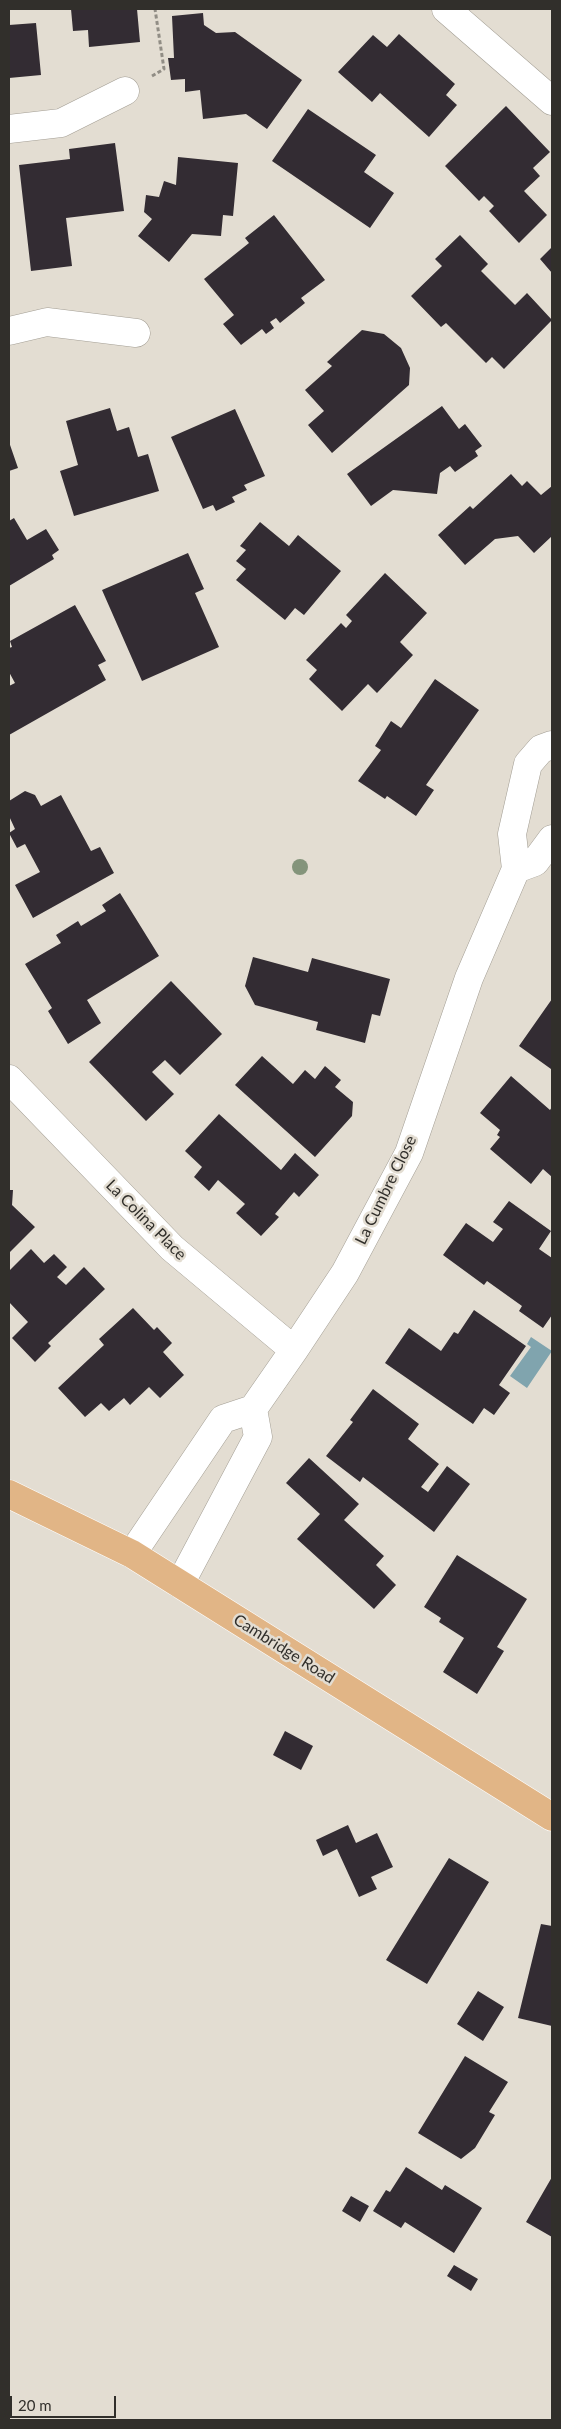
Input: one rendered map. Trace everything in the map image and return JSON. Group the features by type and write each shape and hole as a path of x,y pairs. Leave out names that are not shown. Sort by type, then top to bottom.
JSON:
{"main road":[{"name":"Cambridge Road","path":"9,1494 34,1504 132,1554 552,1817"}],"street":[{"path":"446,9 552,101"},
{"path":"9,129 62,123 125,91"},
{"path":"9,331 47,322 136,333"},
{"path":"552,745 541,750 528,764 512,834 516,869 535,862 552,839"},
{"name":"La Cumbre Close","path":"253,1409 345,1273 408,1153 468,978 516,869"},
{"name":"La Colina Place","path":"9,1079 172,1248 294,1350"},
{"path":"132,1554 223,1419 253,1409 258,1437 180,1584"}],"path":[{"path":"155,9 164,69"}],"water":[{"path":"531,1337 552,1351 527,1388 510,1376 531,1347 527,1344"}],"building":[{"path":"71,9 137,9 140,42 89,47 88,30 73,31"},
{"path":"203,13 204,25 216,33 235,32 302,80 267,129 246,114 203,119 200,90 185,92 185,79 171,80 168,58 174,58 172,16"},
{"path":"36,23 41,75 9,78 9,25"},
{"path":"399,34 455,84 446,95 457,105 429,137 380,93 372,102 338,72 373,35 387,47"},
{"path":"506,106 550,152 533,168 540,176 524,191 547,215 519,243 489,211 494,206 484,196 479,201 445,166"},
{"path":"308,109 376,155 364,172 394,193 370,228 272,161"},
{"path":"115,143 124,211 66,218 72,266 31,271 19,165 70,159 69,149"},
{"path":"178,157 238,163 233,216 223,215 221,236 192,234 169,262 138,236 152,219 144,212 146,195 159,197 164,181 176,185"},
{"path":"274,215 325,280 301,298 305,303 280,323 276,318 270,322 274,328 266,334 262,329 241,345 223,324 234,315 204,279 249,243 245,238"},
{"path":"460,235 488,264 481,271 515,305 527,293 552,320 504,369 492,357 486,363 446,323 441,327 411,296 442,266 435,259"},
{"path":"552,247 552,273 540,259"},
{"path":"362,330 384,334 401,348 410,368 409,385 332,453 308,425 324,411 305,390 332,366 327,362"},
{"path":"442,406 459,429 465,424 482,446 475,451 478,456 455,472 450,466 440,473 437,494 393,490 371,506 347,474"},
{"path":"110,408 117,431 129,427 138,457 148,454 159,491 74,516 60,471 78,465 66,421"},
{"path":"235,409 265,476 244,485 247,490 232,497 235,502 216,511 213,505 203,509 171,437"},
{"path":"9,442 18,468 9,471"},
{"path":"511,474 522,486 527,481 541,495 552,486 552,536 534,553 518,536 495,539 465,565 438,535 470,506 473,509"},
{"path":"14,518 27,540 46,529 59,550 52,555 54,559 9,586 9,521"},
{"path":"260,522 289,546 298,535 341,571 304,615 295,608 285,620 236,580 246,569 236,561 246,550 240,546"},
{"path":"188,553 204,589 195,593 219,647 142,681 102,590"},
{"path":"385,573 427,613 400,642 413,655 377,693 368,684 342,711 309,679 317,670 306,660 341,623 346,628 352,621 346,615"},
{"path":"75,605 106,661 98,665 106,680 9,735 9,686 15,683 9,672 9,648 12,647 10,641"},
{"path":"435,679 479,710 426,785 434,790 416,816 387,796 385,799 358,781 381,750 375,746 391,721 401,728"},
{"path":"25,791 35,795 41,806 61,795 91,851 100,847 114,873 33,918 15,885 40,872 25,844 17,848 9,833 15,829 9,816 9,801"},
{"path":"120,893 159,956 87,1000 101,1023 68,1044 48,1011 52,1008 25,964 61,943 56,935 78,921 81,926 106,911 102,905"},
{"path":"253,957 308,972 312,958 390,979 380,1016 372,1014 365,1043 316,1030 318,1022 255,1005 245,986"},
{"path":"171,981 222,1034 180,1075 165,1060 152,1072 174,1094 146,1121 89,1062"},
{"path":"552,999 552,1067 551,1069 519,1046"},
{"path":"262,1056 293,1084 305,1070 315,1079 325,1066 341,1080 335,1087 353,1102 352,1116 315,1157 235,1085"},
{"path":"511,1076 550,1110 552,1107 552,1177 543,1169 531,1184 490,1149 500,1137 497,1135 500,1130 480,1113"},
{"path":"219,1114 281,1170 295,1153 319,1175 299,1197 294,1192 275,1214 279,1217 261,1236 236,1213 245,1204 218,1180 209,1191 194,1177 202,1167 185,1151"},
{"path":"9,1190 13,1190 12,1205 35,1227 9,1253"},
{"path":"509,1201 551,1231 539,1249 552,1258 552,1315 543,1328 519,1311 522,1306 487,1281 484,1285 443,1255 466,1223 493,1242 503,1229 493,1222"},
{"path":"31,1249 44,1263 54,1254 67,1267 57,1277 66,1285 84,1267 105,1289 48,1343 51,1346 35,1362 12,1338 28,1322 9,1302 9,1271"},
{"path":"133,1308 154,1330 157,1327 172,1343 163,1352 184,1375 160,1398 149,1387 130,1405 124,1398 109,1411 101,1403 85,1417 58,1388 104,1345 99,1339"},
{"path":"474,1310 526,1346 499,1385 510,1393 494,1415 484,1408 473,1424 385,1363 409,1328 441,1351 454,1332 458,1334"},
{"path":"373,1389 419,1424 408,1439 439,1464 421,1487 428,1492 447,1466 470,1484 434,1532 363,1477 360,1482 326,1456 353,1422 350,1420"},
{"path":"309,1458 359,1504 344,1520 384,1556 376,1565 396,1585 374,1609 297,1539 320,1514 286,1483"},
{"path":"457,1555 527,1599 497,1647 504,1651 477,1694 443,1672 464,1638 439,1622 441,1618 424,1607"},
{"path":"285,1731 313,1746 301,1770 273,1755"},
{"path":"348,1825 356,1843 377,1833 393,1867 371,1877 377,1889 359,1897 337,1849 323,1856 316,1840"},
{"path":"449,1858 489,1882 427,1984 386,1960"},
{"path":"541,1924 552,1926 552,2026 518,2018"},
{"path":"478,1991 504,2007 483,2041 457,2024"},
{"path":"465,2056 508,2082 489,2112 495,2115 475,2148 461,2159 418,2133"},
{"path":"406,2167 442,2190 445,2185 482,2208 454,2253 405,2222 401,2228 373,2211 386,2190 390,2192"},
{"path":"552,2177 552,2237 526,2222"},
{"path":"351,2196 369,2206 360,2222 342,2211"},
{"path":"454,2265 478,2279 471,2291 447,2276"}]}
